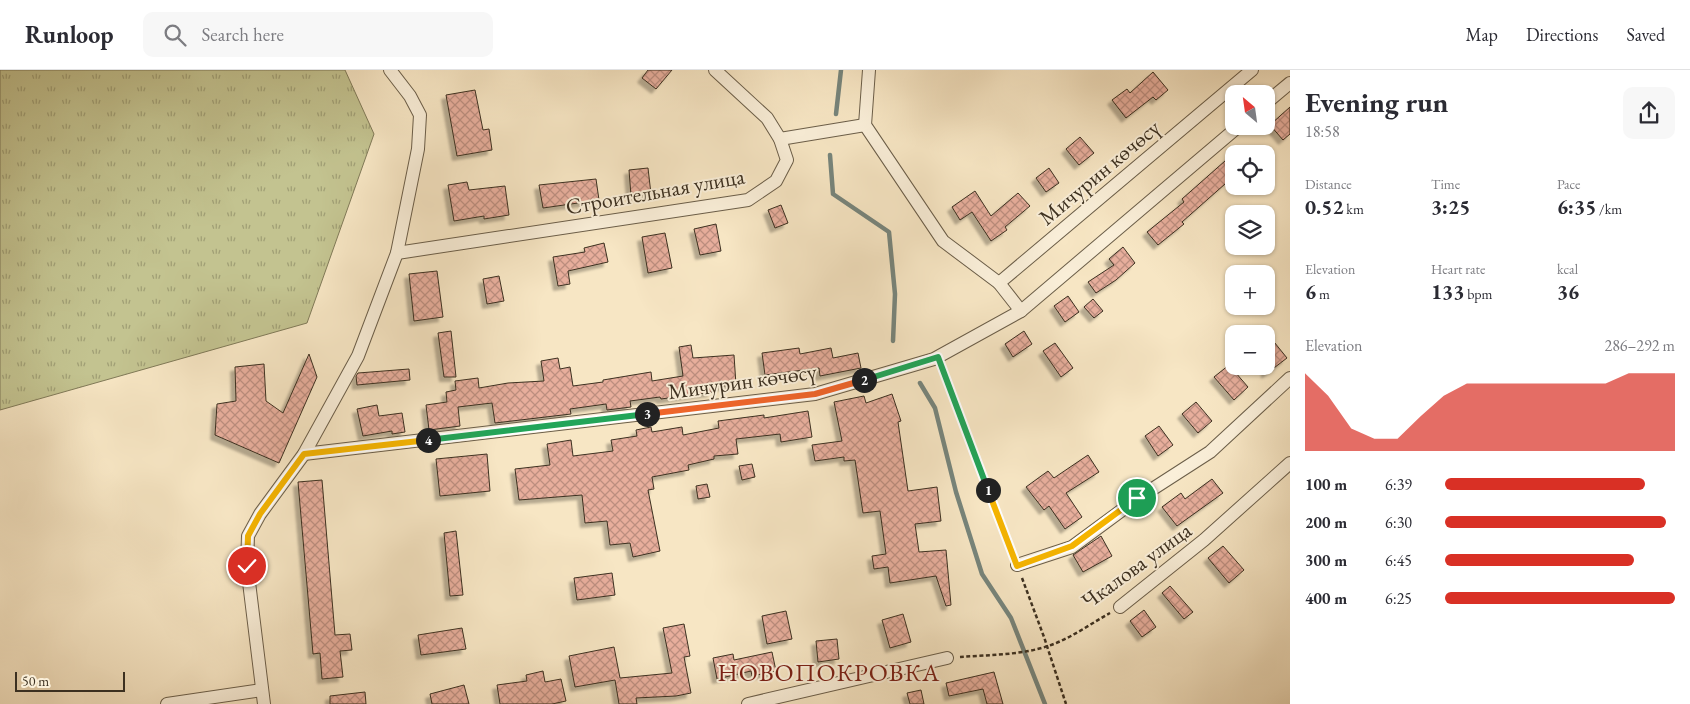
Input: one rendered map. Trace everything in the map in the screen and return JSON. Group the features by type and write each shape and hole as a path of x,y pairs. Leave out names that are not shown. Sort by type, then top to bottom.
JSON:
{"street":[{"path":"264,704 247,566 248,536 260,514 304,454 358,356 397,252 418,149 420,115 410,96 390,70"},
{"name":"Строительная улица","path":"397,252 748,200 776,181 787,160 780,139 767,118 715,70"},
{"path":"869,70 865,125 943,241 999,283 1021,311"},
{"name":"Мичурин көчөсү","path":"999,283 1252,70"},
{"path":"1275,96 1290,83"},
{"path":"780,139 865,125"},
{"name":"Мичурин көчөсү","path":"304,454 815,394 938,357 1021,311 1228,135"},
{"path":"1017,566 1072,546 1137,498 1210,452 1290,378"},
{"name":"Чкалова улица","path":"1120,607 1204,540 1290,463"},
{"path":"748,704 947,658"},
{"path":"167,704 262,690"}],"path":[{"path":"938,357 1048,647 1066,704"},
{"name":"Чкалова улица","path":"947,658 1009,653 1048,647 1062,641 1120,607"}],"green space":[{"path":"0,70 345,70 374,134 307,323 0,410"}],"building":[{"path":"648,70 672,70 656,89 642,78"},
{"path":"1153,72 1168,90 1156,100 1153,97 1126,118 1112,100 1127,89 1130,93"},
{"path":"475,90 483,130 489,129 492,150 457,156 446,95"},
{"path":"1290,107 1290,134 1283,140 1275,131 1275,120"},
{"path":"1080,137 1094,153 1079,165 1066,149"},
{"path":"1225,161 1225,184 1182,222 1184,224 1158,245 1147,232 1184,202 1182,199"},
{"path":"648,168 651,194 631,196 629,170"},
{"path":"1049,168 1059,183 1046,192 1036,178"},
{"path":"596,179 599,200 543,208 539,185"},
{"path":"467,182 469,190 505,186 509,215 484,219 484,216 454,221 448,185"},
{"path":"975,191 991,216 1018,193 1030,206 1005,227 1007,230 991,241 972,212 960,220 952,207"},
{"path":"781,205 788,223 775,228 768,210"},
{"path":"716,224 721,251 700,255 694,229"},
{"path":"665,233 672,268 648,273 642,237"},
{"path":"604,243 608,262 568,271 570,284 558,286 553,257 585,252 584,248"},
{"path":"1123,247 1135,263 1116,280 1096,293 1088,282 1114,265 1109,259"},
{"path":"437,271 443,317 414,321 409,274"},
{"path":"499,276 504,301 487,304 483,279"},
{"path":"1068,296 1079,312 1065,322 1054,306"},
{"path":"1093,299 1103,311 1094,318 1084,307"},
{"path":"451,331 456,377 444,377 438,333"},
{"path":"1024,331 1032,344 1013,357 1005,344"},
{"path":"1055,343 1073,368 1061,377 1043,351"},
{"path":"1275,343 1287,358 1275,367"},
{"path":"691,345 693,358 734,355 736,385 711,387 712,392 630,401 631,407 607,410 606,404 570,409 571,414 495,423 492,403 458,407 460,426 429,430 426,405 447,402 446,392 456,390 455,381 478,378 479,388 508,383 544,381 541,361 558,358 560,369 570,367 573,386 651,372 652,381 683,376 679,347"},
{"path":"799,348 800,354 831,348 833,358 858,353 861,368 820,376 819,368 765,375 762,353"},
{"path":"309,354 317,377 279,463 215,435 217,404 236,401 235,367 264,364 266,401 283,413"},
{"path":"1225,368 1225,375 1238,375 1248,387 1234,400 1214,377"},
{"path":"409,369 410,380 357,385 356,376 358,373"},
{"path":"892,394 901,421 898,422 908,491 937,487 941,521 915,524 919,552 946,550 951,605 946,606 936,576 890,583 888,567 874,569 872,556 886,554 880,511 863,513 855,460 844,461 844,457 815,461 812,445 842,441 834,402 864,396 866,403"},
{"path":"1196,402 1212,421 1198,433 1182,414"},
{"path":"377,405 379,416 402,413 405,432 392,434 392,431 363,436 357,409"},
{"path":"808,411 812,437 781,442 780,434 736,439 738,454 714,456 714,459 688,465 689,470 652,477 654,489 648,490 660,551 633,557 630,543 610,545 607,521 585,523 582,495 519,500 515,469 550,465 547,444 571,440 573,456 613,451 611,440 637,436 636,430 651,427 652,432 682,427 683,435 719,428 718,421 764,415 764,418"},
{"path":"1159,426 1173,445 1158,456 1145,436"},
{"path":"487,454 490,491 440,496 436,459"},
{"path":"1088,455 1099,472 1066,493 1082,517 1065,529 1049,506 1044,510 1026,487 1048,471 1054,478"},
{"path":"752,464 755,477 742,480 739,466"},
{"path":"1212,479 1223,493 1177,526 1162,507 1181,493 1185,499"},
{"path":"322,480 335,635 350,634 352,650 340,651 343,677 322,679 320,653 313,654 298,482"},
{"path":"707,484 710,497 698,499 696,486"},
{"path":"456,531 463,595 450,596 444,533"},
{"path":"1101,536 1112,556 1083,572 1073,555"},
{"path":"1223,546 1244,570 1229,583 1208,558"},
{"path":"612,573 615,595 577,600 574,578"},
{"path":"1170,586 1193,612 1184,619 1162,593"},
{"path":"1144,610 1156,627 1142,637 1130,621"},
{"path":"786,611 792,639 767,644 762,616"},
{"path":"903,614 911,642 890,648 882,620"},
{"path":"684,624 690,656 684,657 691,693 676,696 636,698 637,704 619,704 615,680 575,687 569,656 614,647 620,678 672,673 663,628"},
{"path":"462,628 466,649 421,655 418,635"},
{"path":"837,639 839,659 818,662 816,641"},
{"path":"772,652 776,671 752,676 751,671 717,679 713,658 733,654 734,660"},
{"path":"543,671 545,682 561,679 566,701 552,704 500,704 497,685 527,681 526,675"},
{"path":"994,672 1003,704 987,704 983,689 949,696 946,683"},
{"path":"464,685 469,704 432,704 430,694"},
{"path":"921,690 924,704 910,704 907,693"},
{"path":"365,692 366,704 330,704 330,696"}],"waterway":[{"path":"836,114 841,70"},
{"path":"830,155 833,194 889,232 895,294 893,341"},
{"path":"920,383 935,408 956,492 982,574 1011,618 1045,704"}],"district":[{"name":"НОВОПОКРОВКА","path":"829,672"}],"route":[{"path":"247,566 248,536 260,514 304,454 815,394 938,357 1017,566 1072,546 1137,498"}]}
